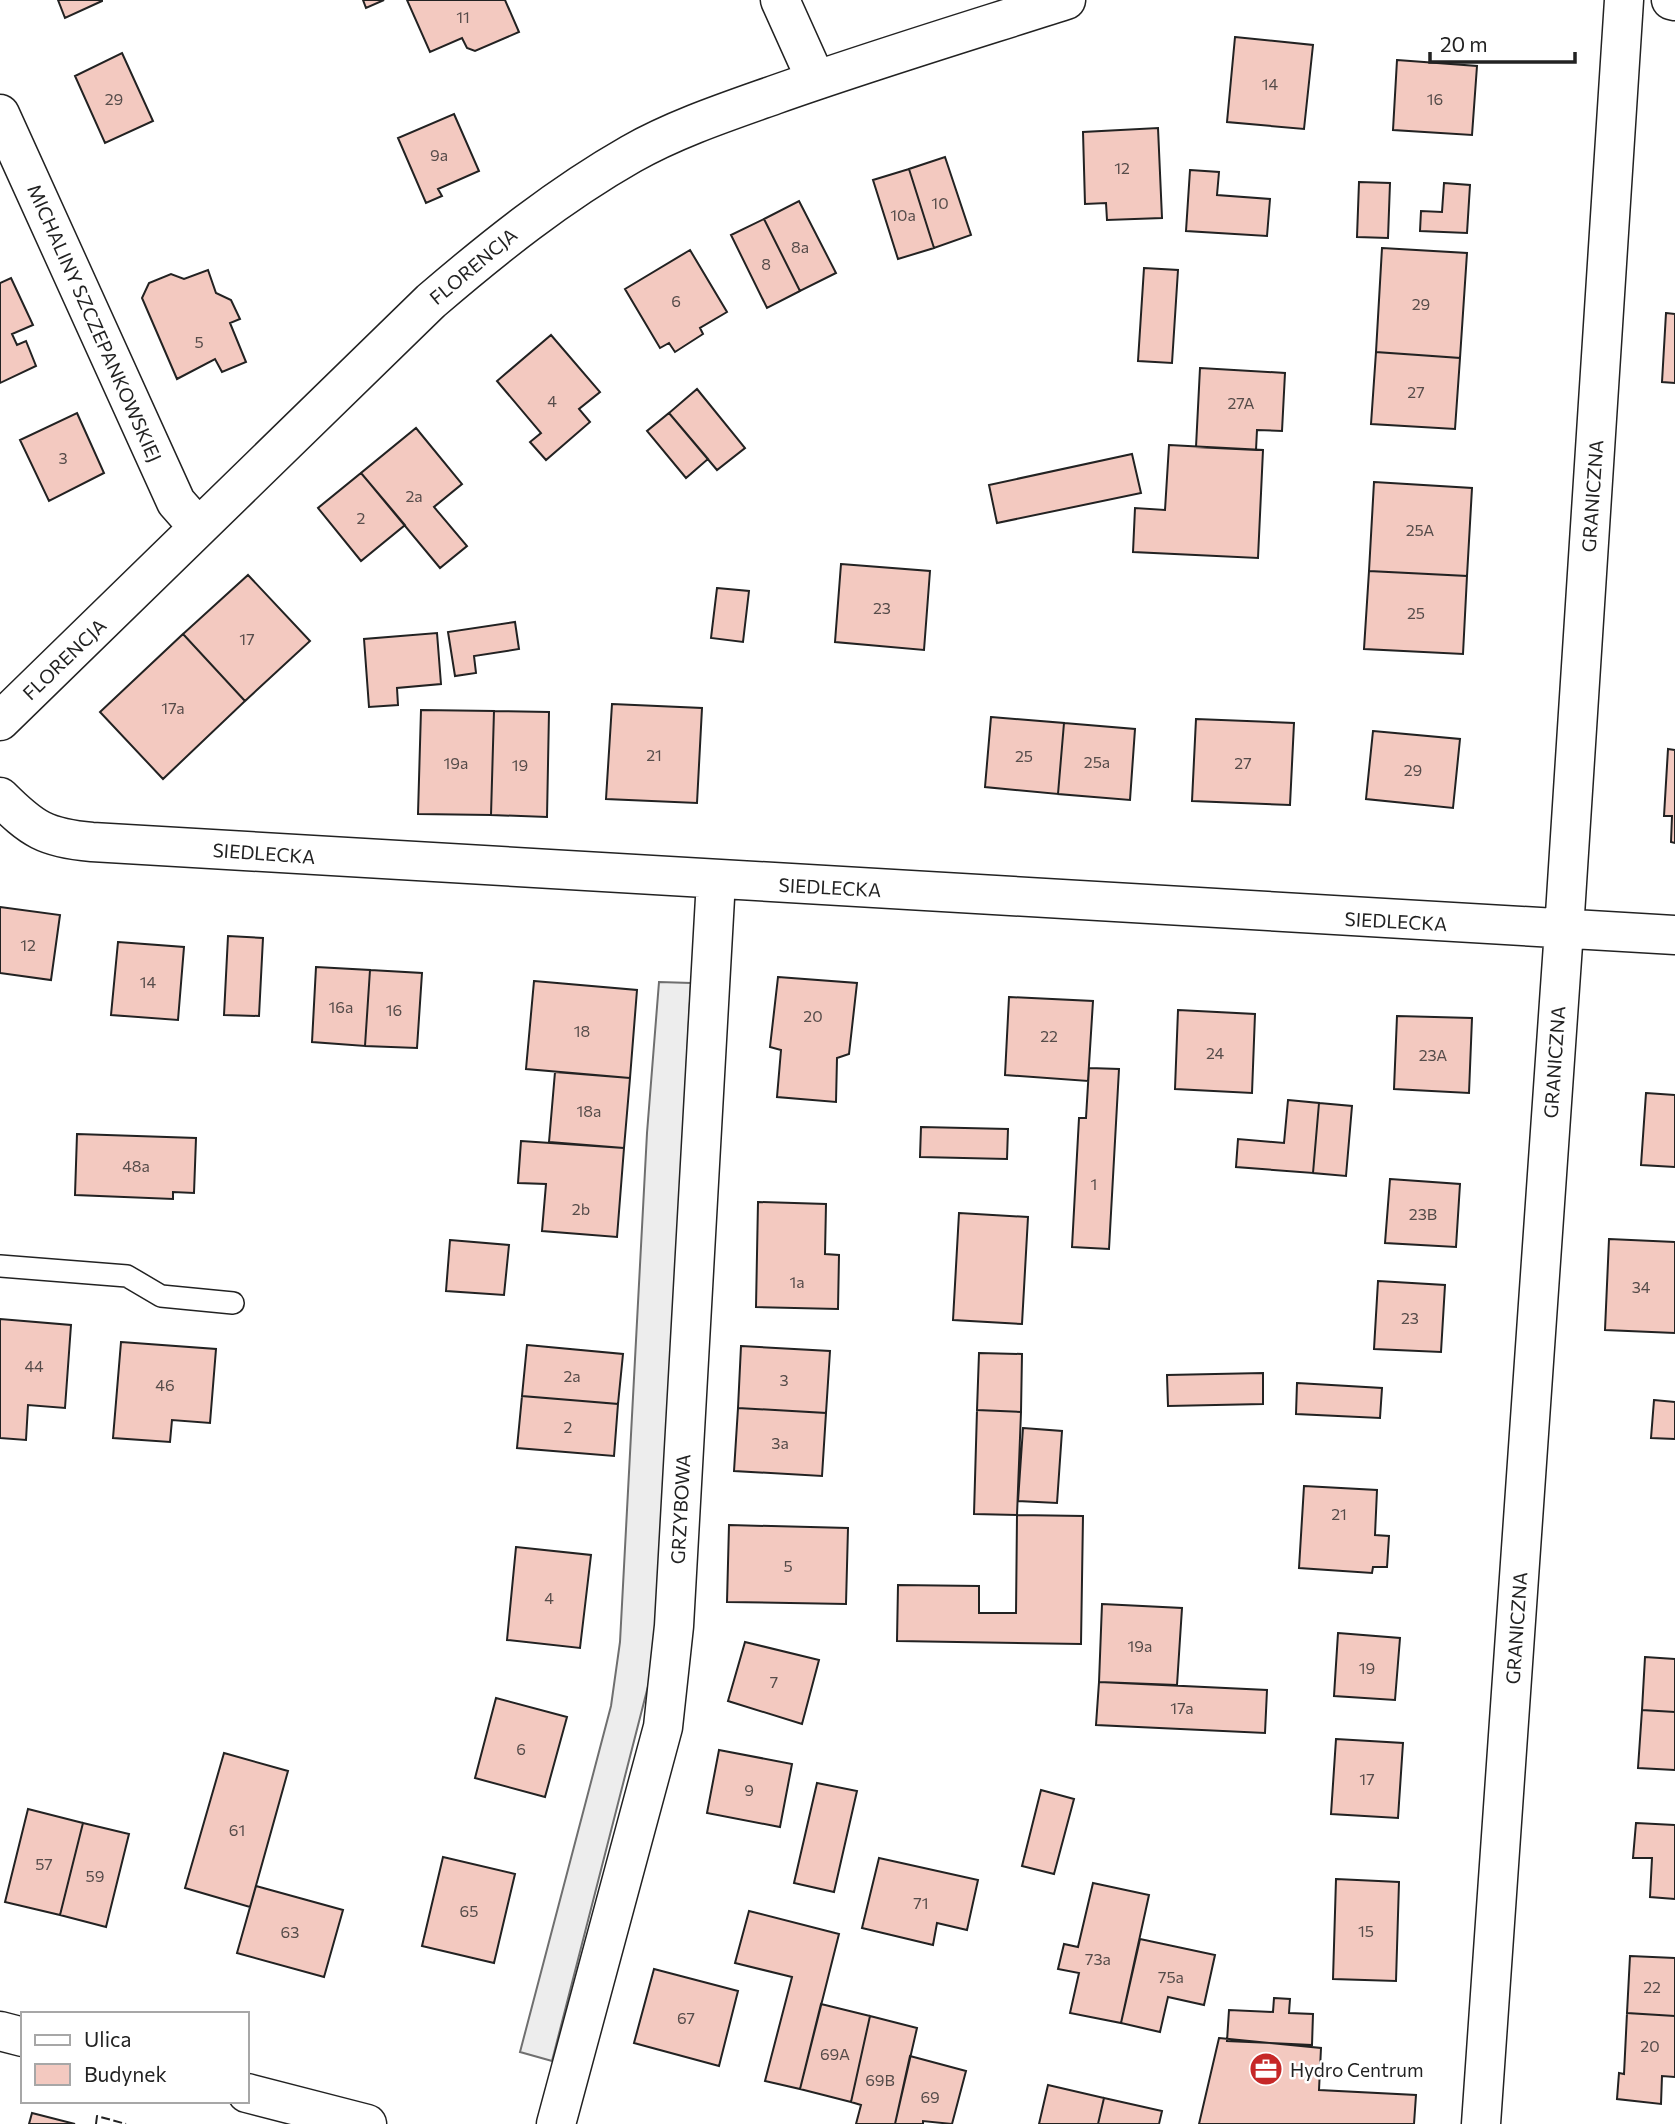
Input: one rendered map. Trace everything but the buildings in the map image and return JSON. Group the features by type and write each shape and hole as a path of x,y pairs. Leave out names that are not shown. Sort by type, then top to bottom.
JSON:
{"street":[{"path":"780,0 816,80"},
{"name":"FLORENCJA","path":"0,721 431,301 518,229 634,152 723,113 816,80 1066,0"},
{"name":"GRANICZNA","path":"1481,2124 1564,930 1624,0"},
{"name":"MICHALINY SZCZEPANKOWSKIEJ","path":"0,114 176,502 198,527"},
{"name":"SIEDLECKA","path":"0,797 36,830 75,841 1675,935"},
{"name":"GRZYBOWA","path":"556,2124 663,1727 675,1612 716,880"},
{"path":"0,2031 21,2036"},
{"path":"248,2093 368,2124"}],"lane":[{"path":"0,1266 127,1276 161,1296 233,1303"}],"shaded area":[{"path":"659,982 691,983 655,1659 552,2061 520,2052 611,1706 620,1642 647,1133"}],"fence":[{"path":"96,2124 97,2116 126,2124"}],"place":[{"name":"Hydro Centrum","path":"1266,2069"}]}
